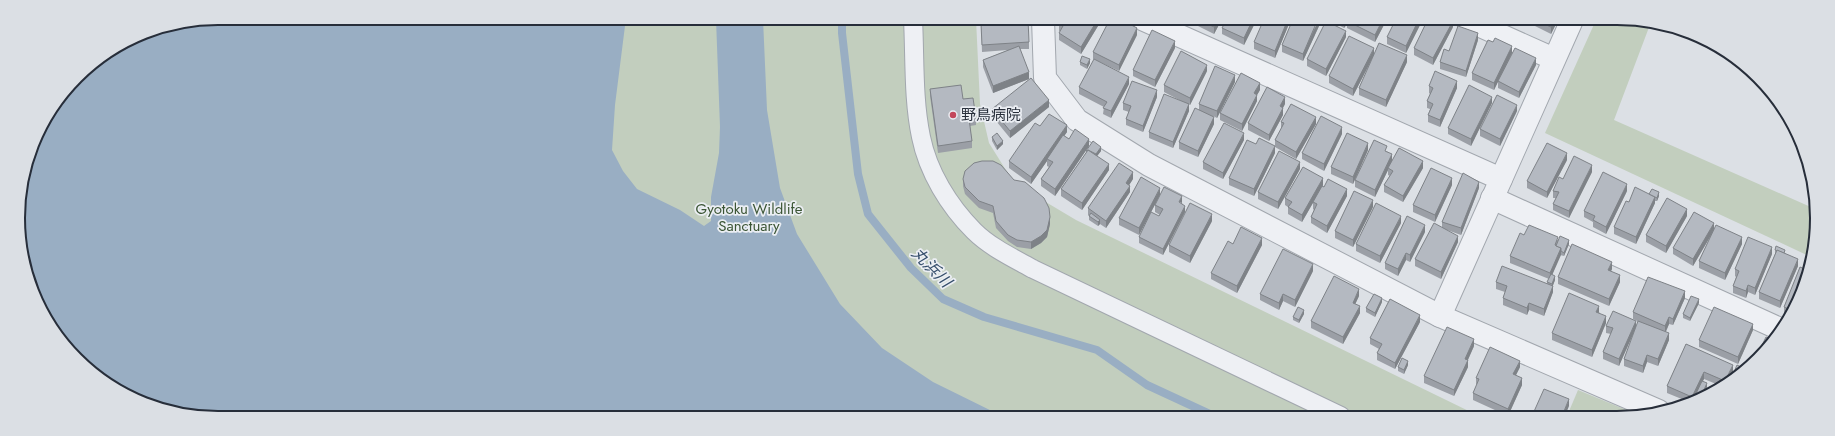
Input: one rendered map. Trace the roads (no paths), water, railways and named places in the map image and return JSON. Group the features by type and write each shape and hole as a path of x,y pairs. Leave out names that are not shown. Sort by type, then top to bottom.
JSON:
{"street":[{"path":"913,25 917,108 925,153 932,172 948,200 974,231 997,248 1033,269 1331,411"},
{"path":"1044,25 1045,78 1076,120 1149,165 1440,316 1651,408"},
{"path":"1154,25 1496,189 1776,327"},
{"path":"1478,25 1554,59"},
{"path":"1440,316 1570,25"}],"water":[{"name":"Gyotoku Wildlife Sanctuary","path":"205,25 625,25 615,105 612,150 623,171 637,189 680,210 704,226 711,221 711,197 719,153 720,127 716,25 763,25 767,110 780,188 797,234 840,304 882,348 933,382 992,411 205,411 180,407 156,401 121,385 91,363 73,345 58,325 40,292 35,280 29,256 25,231 25,205 29,180 35,156 45,133 51,121 73,91 91,73 121,51 156,35"}],"waterway":[{"name":"丸浜川","path":"842,25 858,174 868,214 911,268 943,299 984,317 1097,350 1147,385 1203,411"}],"place":[{"name":"野鳥病院","path":"953,115"}]}
